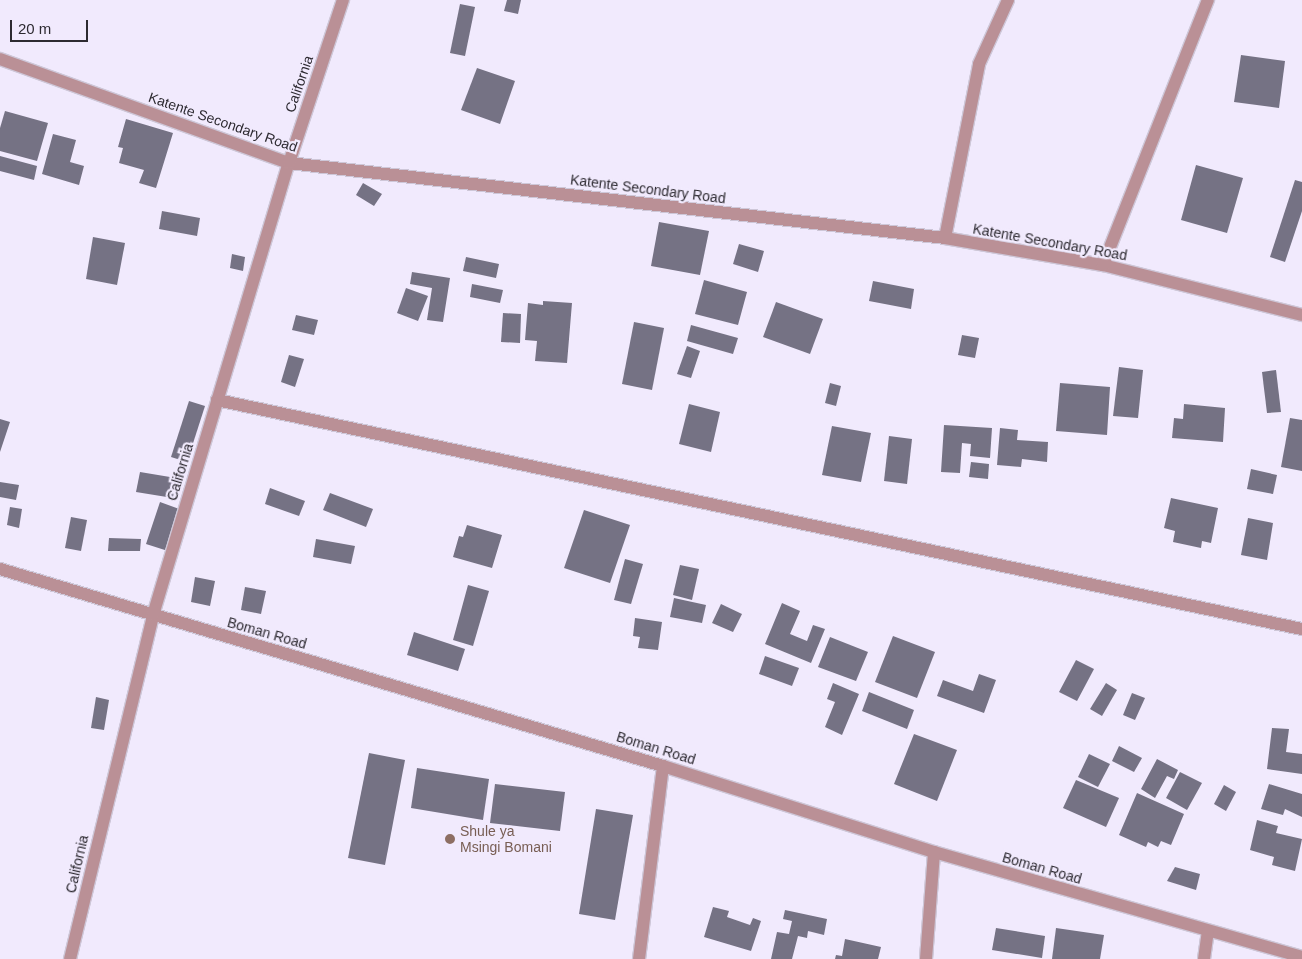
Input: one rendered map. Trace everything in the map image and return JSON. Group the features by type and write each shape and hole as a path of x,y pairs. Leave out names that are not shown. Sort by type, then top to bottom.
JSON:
{"street":[{"name":"California","path":"70,959 152,615 289,163 343,0"},
{"path":"945,238 980,64 1008,0"},
{"path":"1103,265 1208,0"},
{"name":"Katente Secondary Road","path":"0,59 289,163 945,238 1103,265 1302,315"},
{"path":"217,400 1302,629"},
{"name":"Boman Road","path":"0,570 663,766 934,852 1208,932 1302,957"},
{"path":"639,959 663,766"},
{"path":"926,959 934,852"},
{"path":"1204,959 1208,932"}],"building":[{"path":"507,0 521,0 518,14 504,11"},
{"path":"460,4 475,7 465,56 450,53"},
{"path":"1241,55 1285,61 1279,108 1234,102"},
{"path":"477,68 515,81 500,124 461,110"},
{"path":"5,111 48,123 37,161 0,151 0,128"},
{"path":"126,119 173,133 156,188 139,183 144,170 119,163 123,148 118,147"},
{"path":"53,134 76,140 70,162 84,166 79,185 42,174"},
{"path":"0,156 37,166 34,180 0,171"},
{"path":"1196,165 1243,178 1227,233 1181,220"},
{"path":"1295,180 1302,182 1302,211 1285,262 1270,257"},
{"path":"363,183 382,194 374,206 356,195"},
{"path":"162,211 200,218 197,236 159,229"},
{"path":"659,222 709,231 700,275 651,266"},
{"path":"93,237 125,243 117,285 86,279"},
{"path":"739,244 764,251 758,272 733,264"},
{"path":"232,254 245,257 243,271 230,268"},
{"path":"466,257 499,264 496,278 463,271"},
{"path":"412,272 450,278 443,322 427,320 432,288 410,284"},
{"path":"704,280 747,292 738,325 695,314"},
{"path":"873,281 914,289 911,309 869,301"},
{"path":"472,284 503,290 500,303 470,297"},
{"path":"406,288 428,296 418,321 397,313"},
{"path":"543,301 572,303 567,363 535,361 537,341 525,340 528,303 543,305"},
{"path":"776,302 823,319 810,354 763,337"},
{"path":"503,313 521,314 520,343 501,342"},
{"path":"296,315 318,320 314,335 292,330"},
{"path":"634,322 664,328 652,390 622,384"},
{"path":"691,325 738,338 733,354 687,341"},
{"path":"962,335 979,338 975,358 958,355"},
{"path":"687,346 700,351 691,378 677,374"},
{"path":"289,355 304,359 295,387 281,382"},
{"path":"1119,367 1143,370 1138,418 1113,416"},
{"path":"1276,370 1281,412 1267,413 1262,372"},
{"path":"830,383 841,386 836,406 825,403"},
{"path":"1060,383 1110,387 1107,435 1056,431"},
{"path":"189,401 205,406 187,462 171,457"},
{"path":"689,404 720,412 711,452 679,444"},
{"path":"1184,404 1225,408 1223,442 1172,438 1174,418 1183,419"},
{"path":"1290,418 1302,420 1302,471 1281,467"},
{"path":"0,419 10,422 0,452"},
{"path":"944,425 992,428 990,458 970,456 971,444 962,443 960,473 941,472"},
{"path":"832,426 871,433 861,482 822,475"},
{"path":"1000,428 1018,430 1017,440 1048,442 1047,462 1022,459 1021,467 997,465"},
{"path":"889,436 912,439 907,484 884,481"},
{"path":"971,462 989,464 988,479 969,477"},
{"path":"1251,469 1277,475 1273,494 1247,489"},
{"path":"140,472 176,478 173,498 136,492"},
{"path":"0,482 19,485 16,500 0,497"},
{"path":"270,488 305,501 299,516 265,504"},
{"path":"330,493 373,509 366,527 323,510"},
{"path":"1171,498 1218,508 1211,543 1202,541 1201,548 1173,542 1175,531 1164,528"},
{"path":"160,502 182,510 168,551 146,544"},
{"path":"10,507 22,509 19,528 7,525"},
{"path":"584,510 630,525 610,583 564,568"},
{"path":"71,517 87,520 81,551 65,548"},
{"path":"1248,518 1273,523 1267,560 1241,555"},
{"path":"467,525 502,535 492,568 453,557 459,536 463,537"},
{"path":"109,538 141,539 140,551 108,551"},
{"path":"316,539 355,546 351,564 313,557"},
{"path":"625,559 643,564 631,604 614,600"},
{"path":"680,565 699,569 692,600 673,595"},
{"path":"195,577 215,581 210,606 191,602"},
{"path":"468,585 489,591 473,646 453,640"},
{"path":"245,587 266,591 261,614 241,610"},
{"path":"674,598 706,605 702,623 670,617"},
{"path":"782,603 800,611 790,634 807,641 813,625 825,629 811,663 765,644"},
{"path":"721,604 742,614 733,632 712,623"},
{"path":"635,618 662,622 658,650 638,648 640,637 633,636"},
{"path":"414,632 465,649 458,671 407,655"},
{"path":"893,636 935,652 917,698 875,682"},
{"path":"830,637 868,652 856,681 818,667"},
{"path":"765,656 799,668 792,686 759,674"},
{"path":"1076,660 1094,669 1077,701 1059,692"},
{"path":"979,674 996,680 984,713 937,696 943,680 973,691"},
{"path":"833,683 859,694 842,735 825,727 835,702 827,699"},
{"path":"1106,683 1117,690 1102,716 1090,709"},
{"path":"869,692 914,710 907,729 862,711"},
{"path":"1132,693 1145,698 1135,720 1123,715"},
{"path":"96,697 109,700 104,730 91,728"},
{"path":"1272,728 1289,729 1286,752 1302,754 1302,774 1267,769"},
{"path":"914,734 957,750 937,801 894,784"},
{"path":"1119,746 1142,758 1134,772 1112,761"},
{"path":"369,753 405,760 385,865 348,858"},
{"path":"1089,754 1110,764 1098,787 1078,777"},
{"path":"1157,759 1178,770 1174,779 1167,776 1155,798 1141,789"},
{"path":"417,768 489,779 483,820 411,808"},
{"path":"1180,772 1202,783 1187,810 1166,798"},
{"path":"1076,780 1119,798 1106,827 1063,808"},
{"path":"495,784 565,792 560,831 490,823"},
{"path":"1269,784 1302,794 1302,817 1285,809 1283,815 1261,809"},
{"path":"1224,785 1236,792 1226,811 1214,804"},
{"path":"1137,793 1184,814 1171,845 1161,841 1158,847 1148,842 1146,847 1119,835"},
{"path":"596,809 633,815 615,920 579,914"},
{"path":"1257,820 1278,826 1276,833 1302,839 1295,871 1272,865 1274,857 1250,850"},
{"path":"1175,867 1200,874 1196,890 1167,881"},
{"path":"713,907 729,911 727,917 750,925 753,918 761,921 751,951 704,937"},
{"path":"785,910 827,919 824,935 808,931 807,938 798,936 792,959 771,959 777,932 789,934 792,921 783,919"},
{"path":"996,928 1045,936 1042,958 992,950"},
{"path":"1056,928 1104,935 1100,959 1052,959"},
{"path":"845,939 881,947 878,959 835,959 836,955 842,956"}],"place":[{"name":"Shule ya Msingi Bomani","path":"450,839"}]}
